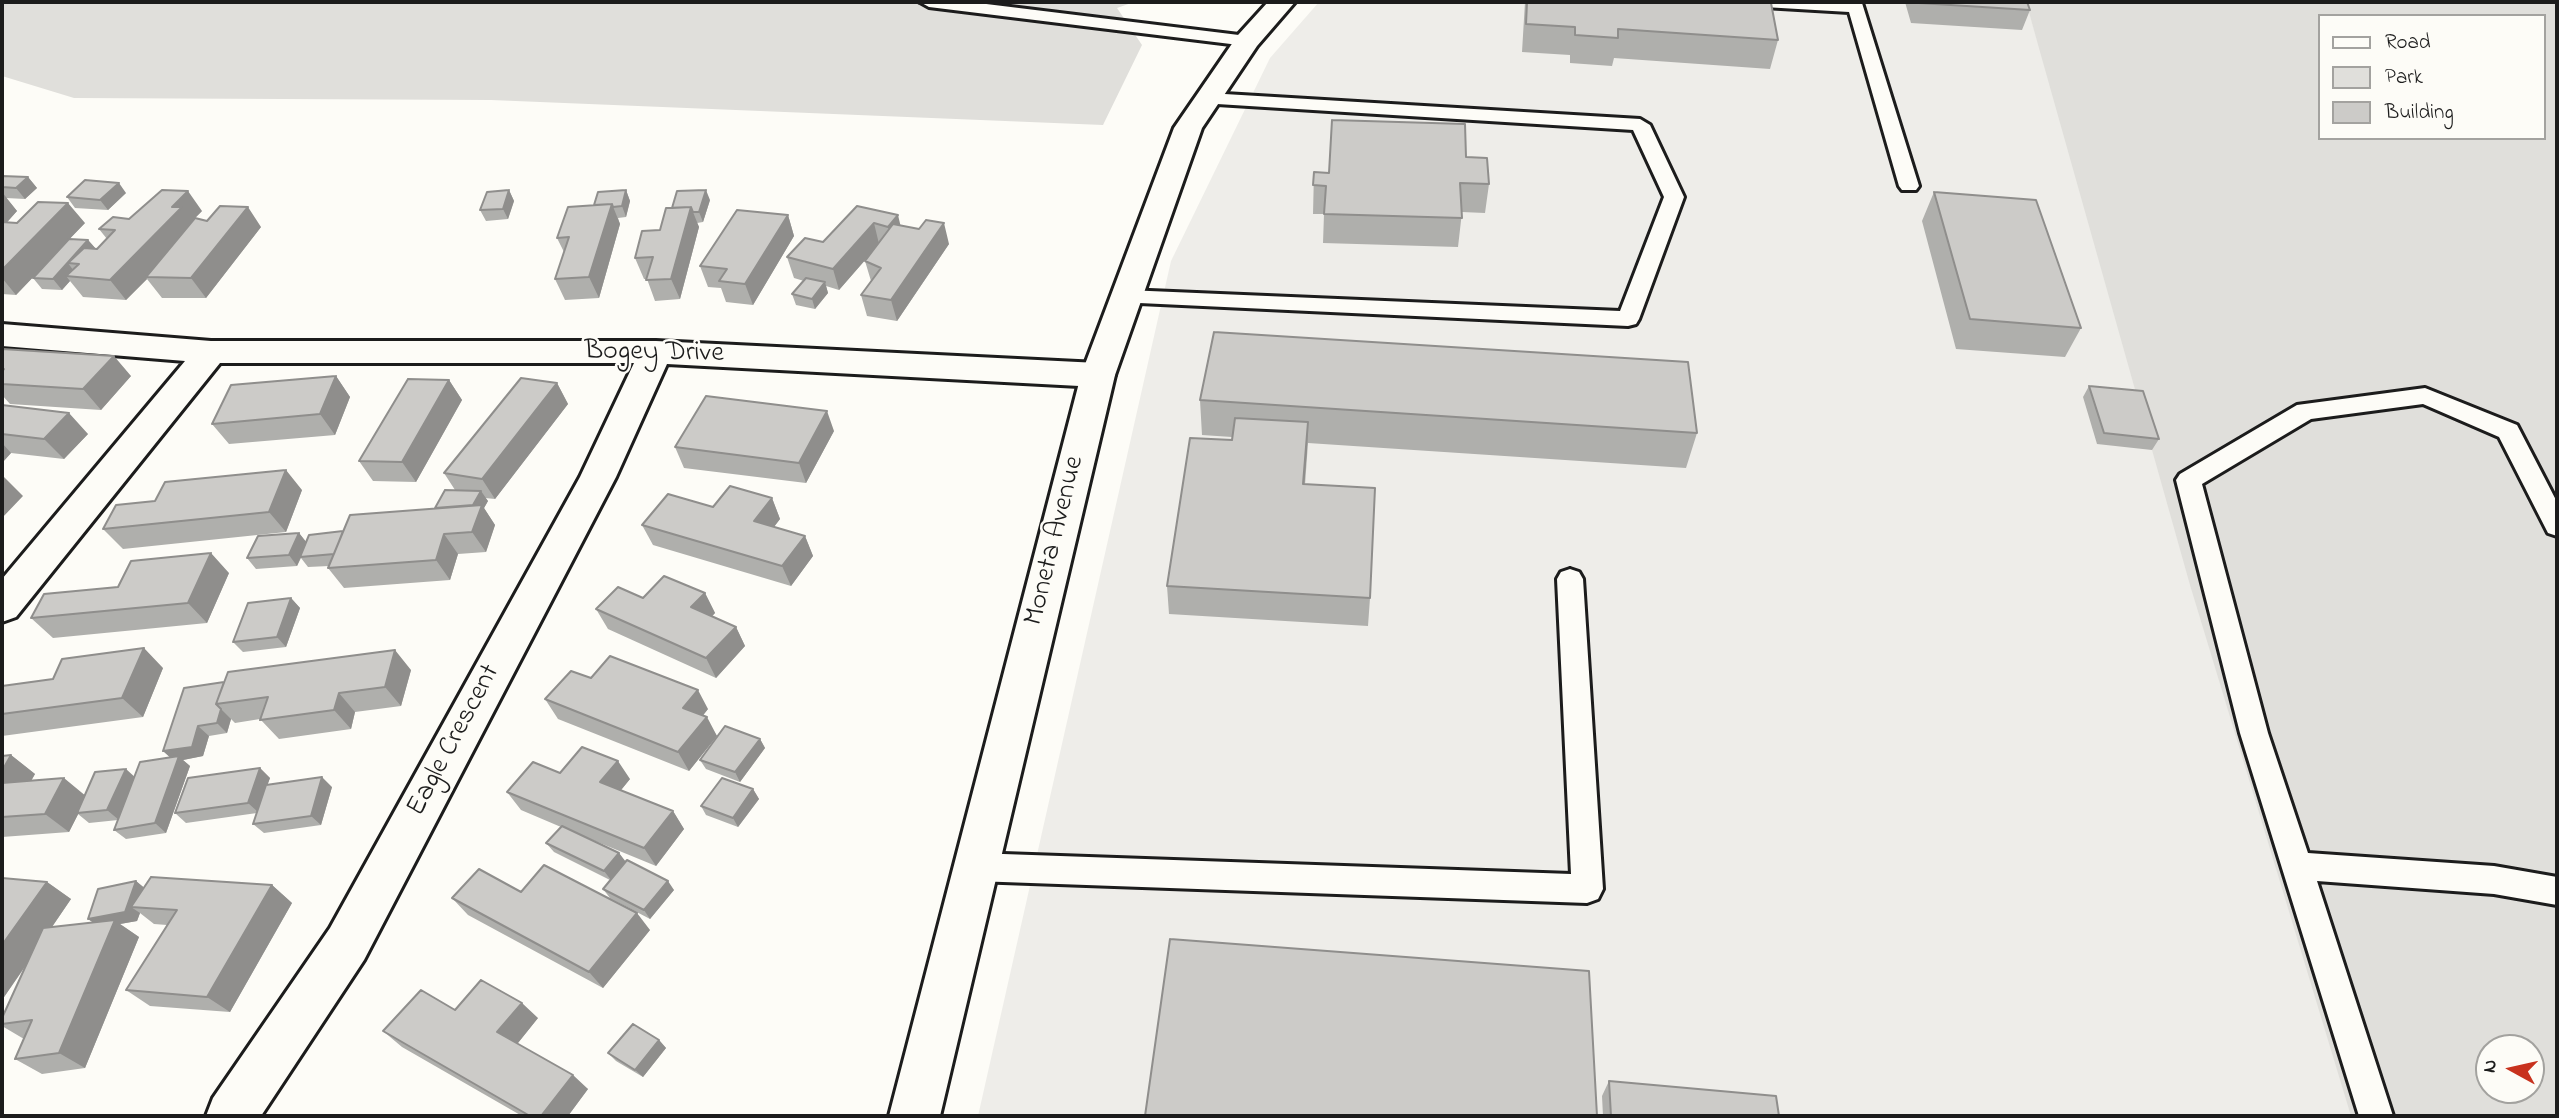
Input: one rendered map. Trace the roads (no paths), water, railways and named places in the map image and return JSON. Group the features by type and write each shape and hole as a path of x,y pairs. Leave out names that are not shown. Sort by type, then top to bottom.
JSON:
{"street":[{"name":"Moneta Avenue","path":"914,1116 1098,374 1188,128 1247,41 1282,2"},
{"name":"Bogey Drive","path":"2,335 211,352 656,352 1098,374"},
{"path":"2,606 211,352"},
{"name":"Eagle Crescent","path":"231,1116 347,944 598,477 656,352"}],"lane":[{"path":"929,2 1247,41"},
{"path":"1764,2 1856,7 1909,186"},
{"path":"1126,297 1628,319 1674,197 1640,125 1208,99"},
{"path":"2376,1116 2254,733 2189,480 2305,411 2425,396 2508,431 2555,516"},
{"path":"975,867 1587,889 1570,579"},
{"path":"2297,866 2494,880 2557,891"}]}
